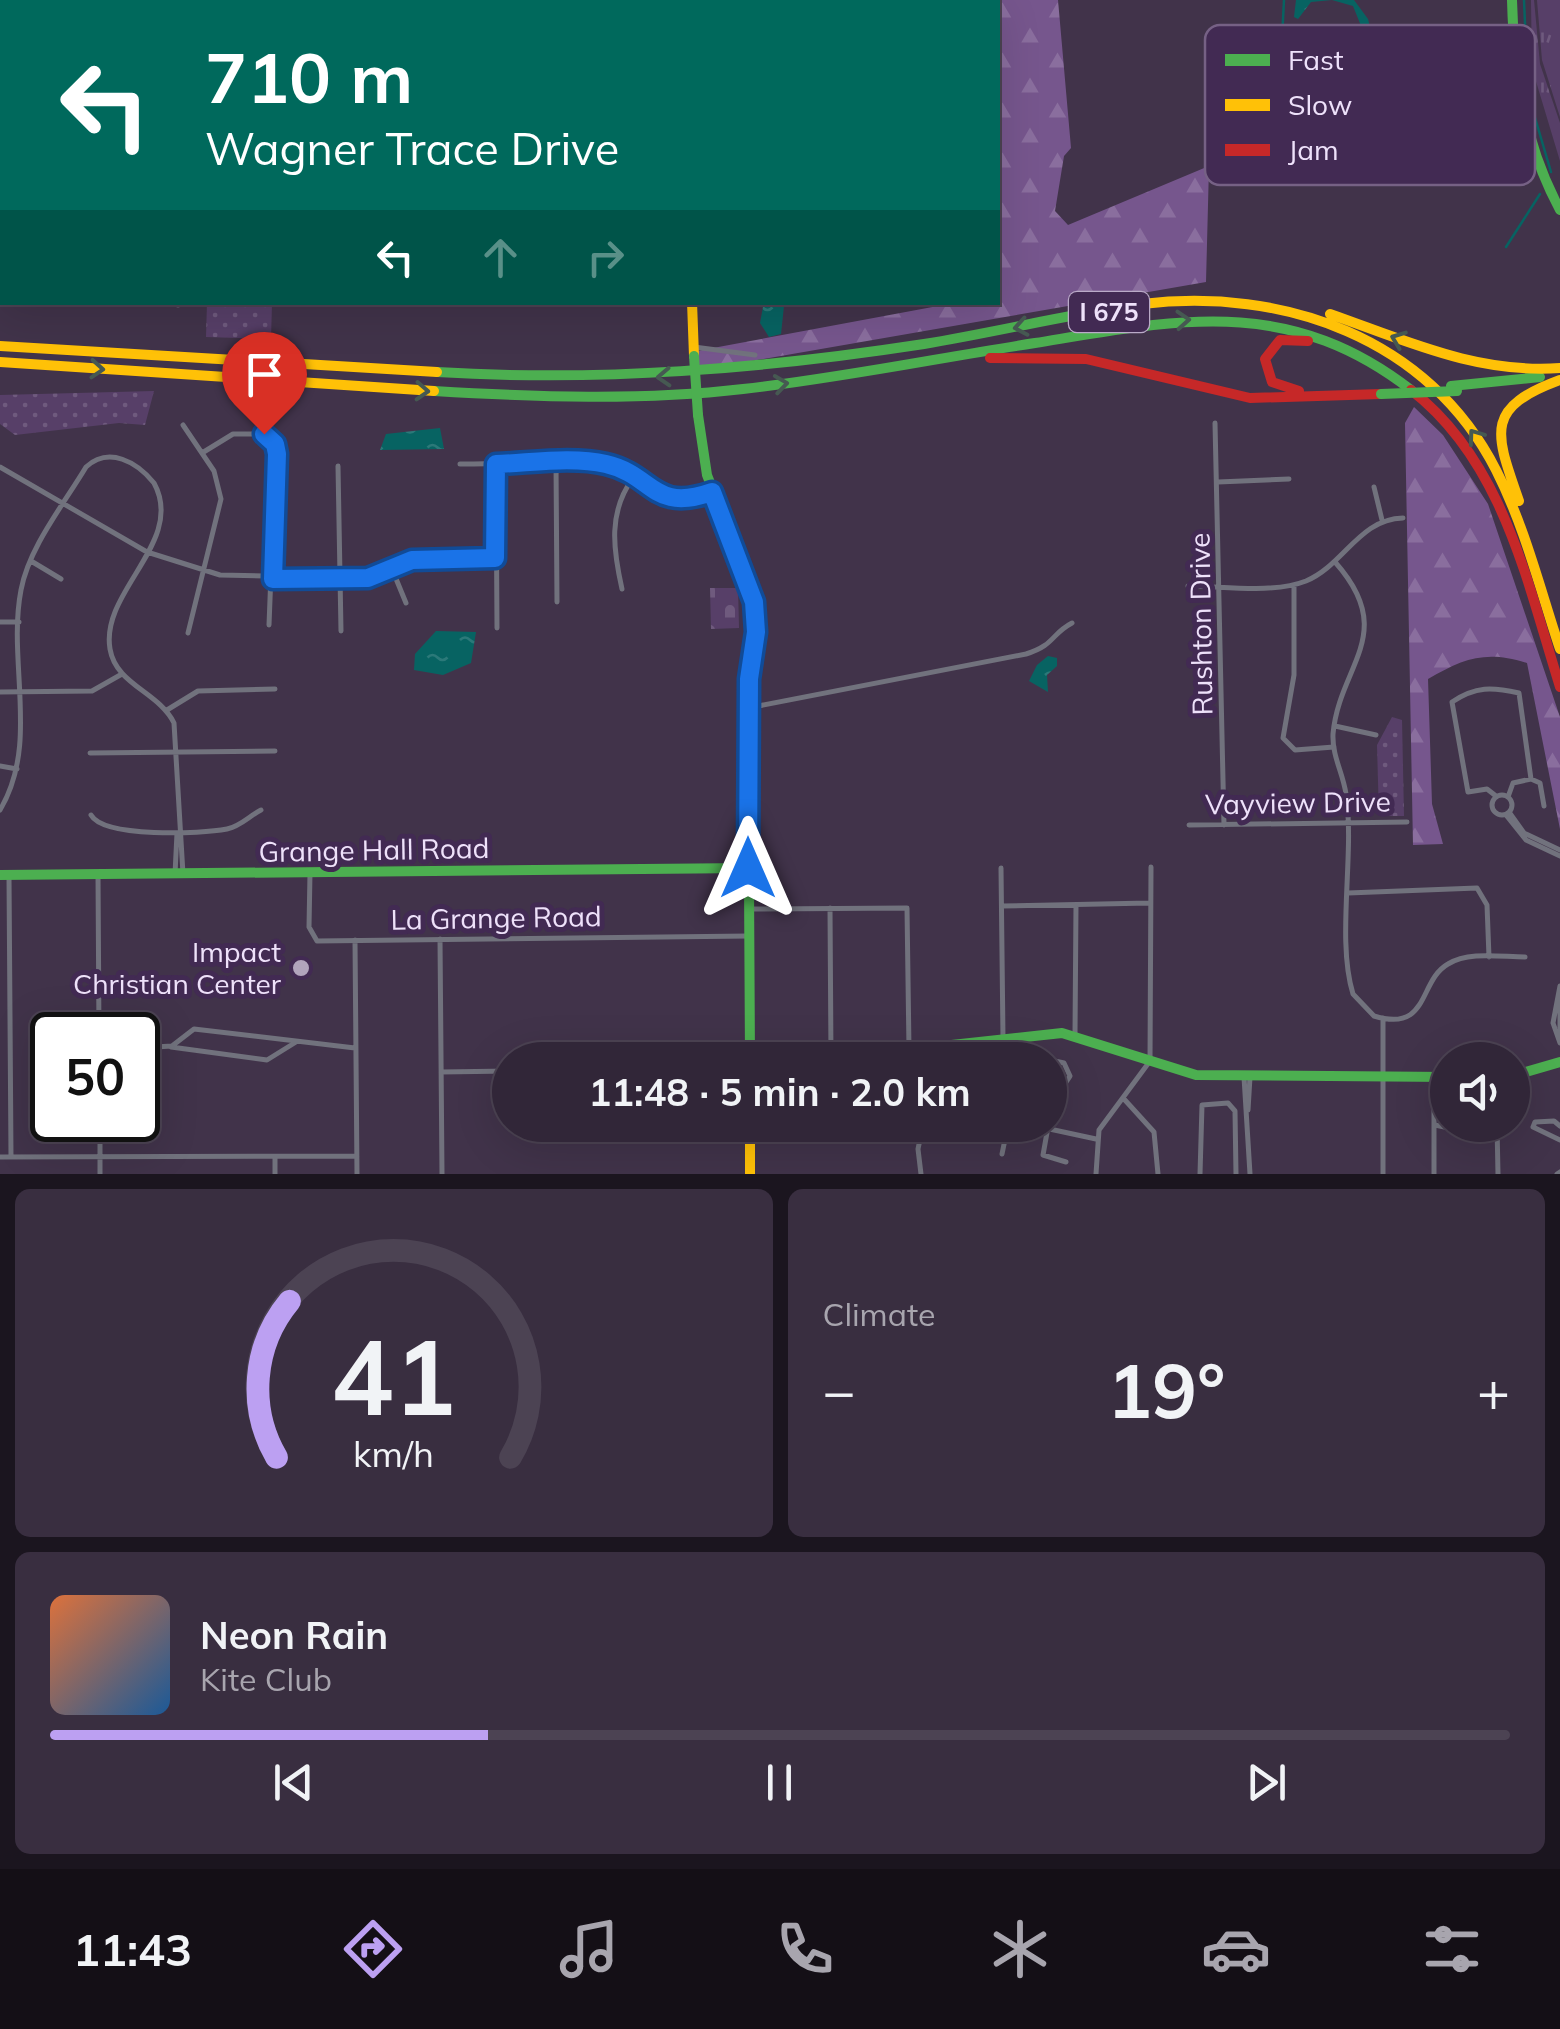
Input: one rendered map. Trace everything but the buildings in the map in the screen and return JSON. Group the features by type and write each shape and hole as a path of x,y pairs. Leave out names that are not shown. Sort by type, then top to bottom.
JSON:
{"main road":[{"path":"1512,0 1512,25"},
{"path":"1535,160 1560,210"},
{"path":"1100,314 1171,298 1246,296 1320,311 1476,366 1560,375"},
{"name":"I 675","path":"0,344 545,379 623,379 759,368 1170,303 1244,302 1281,307 1341,328 1403,363 1439,394 1482,444 1512,504 1560,649"},
{"path":"692,305 698,415 712,492 754,602 748,708 750,1042"},
{"name":"I 675","path":"0,362 592,398 709,392 1143,324 1255,321 1326,339 1374,364 1438,414 1482,471 1517,554 1560,687"},
{"path":"1378,392 1283,389 1266,374 1266,354 1280,340 1295,338 1366,366 1438,421 1482,471"},
{"path":"879,368 1059,356 1113,364 1250,398 1454,389 1560,375"},
{"path":"1551,622 1500,427 1516,398 1560,375"},
{"name":"Grange Hall Road","path":"5,876 748,868"},
{"path":"972,1042 1076,1034 1196,1075 1430,1077"},
{"path":"1530,1071 1560,1062"},
{"path":"750,1142 750,1174"}],"street":[{"path":"694,352 755,355"},
{"name":"Rushton Drive","path":"1215,423 1222,586 1224,825"},
{"path":"183,425 216,476 220,498 206,573 188,633"},
{"path":"202,454 237,432 260,433 275,444 270,625"},
{"path":"0,810 17,769 22,583 31,561 91,462 107,456 124,460 150,478 160,496 161,522 110,630 110,652 122,674 167,710 176,728 179,874"},
{"path":"556,463 557,602"},
{"path":"460,464 605,464 668,498 686,500 712,492"},
{"path":"496,464 496,628"},
{"path":"338,466 341,631"},
{"path":"0,467 147,552 206,573 273,579 368,578 422,558 495,558"},
{"path":"622,589 616,564 614,511 633,478"},
{"path":"1218,482 1289,478"},
{"path":"1374,487 1382,520"},
{"path":"1188,586 1294,584 1317,576 1382,520 1403,518"},
{"path":"31,561 61,578"},
{"path":"1334,562 1357,592 1362,629 1360,656 1334,726 1334,747 1346,792 1351,988 1365,1010 1383,1018 1402,1017 1420,1008 1446,964 1462,958 1525,957"},
{"path":"392,568 406,603"},
{"path":"1294,584 1293,686 1283,738 1295,750 1334,747"},
{"path":"0,622 19,622"},
{"path":"748,708 1026,654 1052,644 1072,623"},
{"path":"0,692 92,691 122,674"},
{"path":"1508,797 1496,796 1486,789 1468,792 1452,702 1471,690 1490,687 1519,693 1531,779"},
{"path":"167,710 204,690 275,689"},
{"path":"1334,726 1376,735"},
{"path":"90,752 275,751"},
{"path":"0,766 17,769"},
{"path":"1507,814 1514,783 1531,779 1540,783 1544,806"},
{"path":"1496,796 1493,810 1507,814 1524,834 1560,853"},
{"path":"91,815 98,825 114,830 226,829 262,810"},
{"name":"Vayview Drive","path":"1189,825 1408,822"},
{"path":"1001,868 1004,1038"},
{"path":"1096,1174 1096,1139 1150,1062 1151,868"},
{"name":"La Grange Road","path":"310,872 311,937 355,940 749,936"},
{"path":"98,874 99,1012"},
{"path":"5,876 11,1157"},
{"path":"1348,893 1477,888 1487,905 1489,957"},
{"path":"1002,906 1150,904"},
{"path":"1076,905 1076,1034"},
{"path":"748,909 904,906 909,913 910,1042"},
{"path":"830,908 831,1042"},
{"path":"440,939 442,1174"},
{"path":"355,940 357,1174"},
{"path":"1560,986 1552,1022 1560,1043"},
{"path":"1560,995 1560,1033"},
{"path":"1383,1018 1383,1174"},
{"path":"169,1047 194,1028 356,1048"},
{"path":"160,1047 270,1060 296,1042"},
{"path":"441,1072 492,1071"},
{"path":"1247,1077 1252,1174"},
{"path":"1124,1099 1154,1132 1158,1174"},
{"path":"1200,1174 1202,1105 1228,1103 1235,1111 1236,1174"},
{"path":"1560,1126 1554,1121 1536,1122 1533,1127 1560,1140"},
{"path":"1067,1132 1096,1139"},
{"path":"100,1142 100,1174"},
{"path":"920,1142 921,1174"},
{"path":"1002,1154 1004,1142"},
{"path":"1045,1142 1043,1155 1066,1162"},
{"path":"1434,1142 1434,1174"},
{"path":"1497,1142 1498,1174"},
{"path":"275,1156 275,1174"},
{"path":"0,1157 357,1156"}],"green space":[{"path":"1000,0 1058,0 1071,148 1064,156 1055,211 1068,225 1205,168 1205,185 1209,185 1206,282 700,370 697,351 943,305 1000,305"},
{"path":"1534,0 1540,64 1560,123 1560,161 1535,78 1535,25 1531,25"},
{"path":"1537,0 1560,0 1560,117 1542,60"},
{"path":"207,305 272,305 271,339 206,337"},
{"path":"154,391 145,425 119,423 15,435 0,424 0,395"},
{"path":"1414,407 1443,435 1488,504 1560,717 1560,829 1527,663 1499,657 1476,658 1428,679 1432,804 1443,844 1413,845 1405,423"},
{"path":"710,588 738,588 739,628 711,629"},
{"path":"1392,717 1402,720 1404,816 1379,816 1377,745"}],"water":[{"path":"1296,0 1332,0 1311,2 1298,19 1294,17"},
{"path":"1332,0 1354,0 1370,25 1361,25 1353,6"},
{"path":"784,306 781,334 769,337 760,323 763,307"},
{"path":"440,428 444,449 380,450 386,434"},
{"path":"436,631 476,632 471,663 443,675 414,670 415,654"},
{"path":"1048,656 1057,658 1057,666 1047,675 1048,692 1029,681 1037,665"}],"waterway":[{"path":"1283,25 1284,0"},
{"path":"1524,0 1525,25"},
{"path":"1535,118 1551,172"},
{"path":"1506,247 1540,194"}],"traffic: fast":[{"path":"1512,0 1513,25"},
{"path":"1535,150 1560,210"},
{"path":"437,372 621,374 742,366 924,344 1142,304"},
{"path":"434,391 588,397 704,393 1183,322 1275,327 1320,339 1365,359 1411,390"},
{"path":"694,356 698,415"},
{"path":"1451,386 1540,377"},
{"path":"1381,394 1457,391"},
{"path":"698,415 707,475 749,583 756,623 748,708 750,1042"},
{"path":"0,875 749,868"},
{"path":"979,1042 1062,1033 1196,1075 1430,1077"},
{"path":"1530,1071 1560,1062"}],"traffic: slow":[{"path":"1142,304 1247,304 1298,314 1347,331 1392,355 1432,386 1467,424 1496,470 1524,536 1560,649"},
{"path":"692,305 694,356"},
{"path":"1330,314 1471,361 1529,369 1560,368"},
{"path":"0,346 437,372"},
{"path":"0,362 434,391"},
{"path":"1519,501 1501,440 1502,425 1507,412 1518,401 1560,380"},
{"path":"750,1142 750,1174"}],"traffic: jam":[{"path":"1299,391 1272,382 1265,359 1280,340 1308,341"},
{"path":"990,358 1086,359 1250,398 1381,394"},
{"path":"1411,390 1442,419 1490,487 1523,566 1560,687"}],"place":[{"name":"Impact Christian Center","path":"301,968"}],"route":[{"path":"264,434 277,448 273,579 368,578 412,560 495,558 496,464 605,464 657,496 686,500 712,492 754,602 756,632 749,679 748,868"}]}
